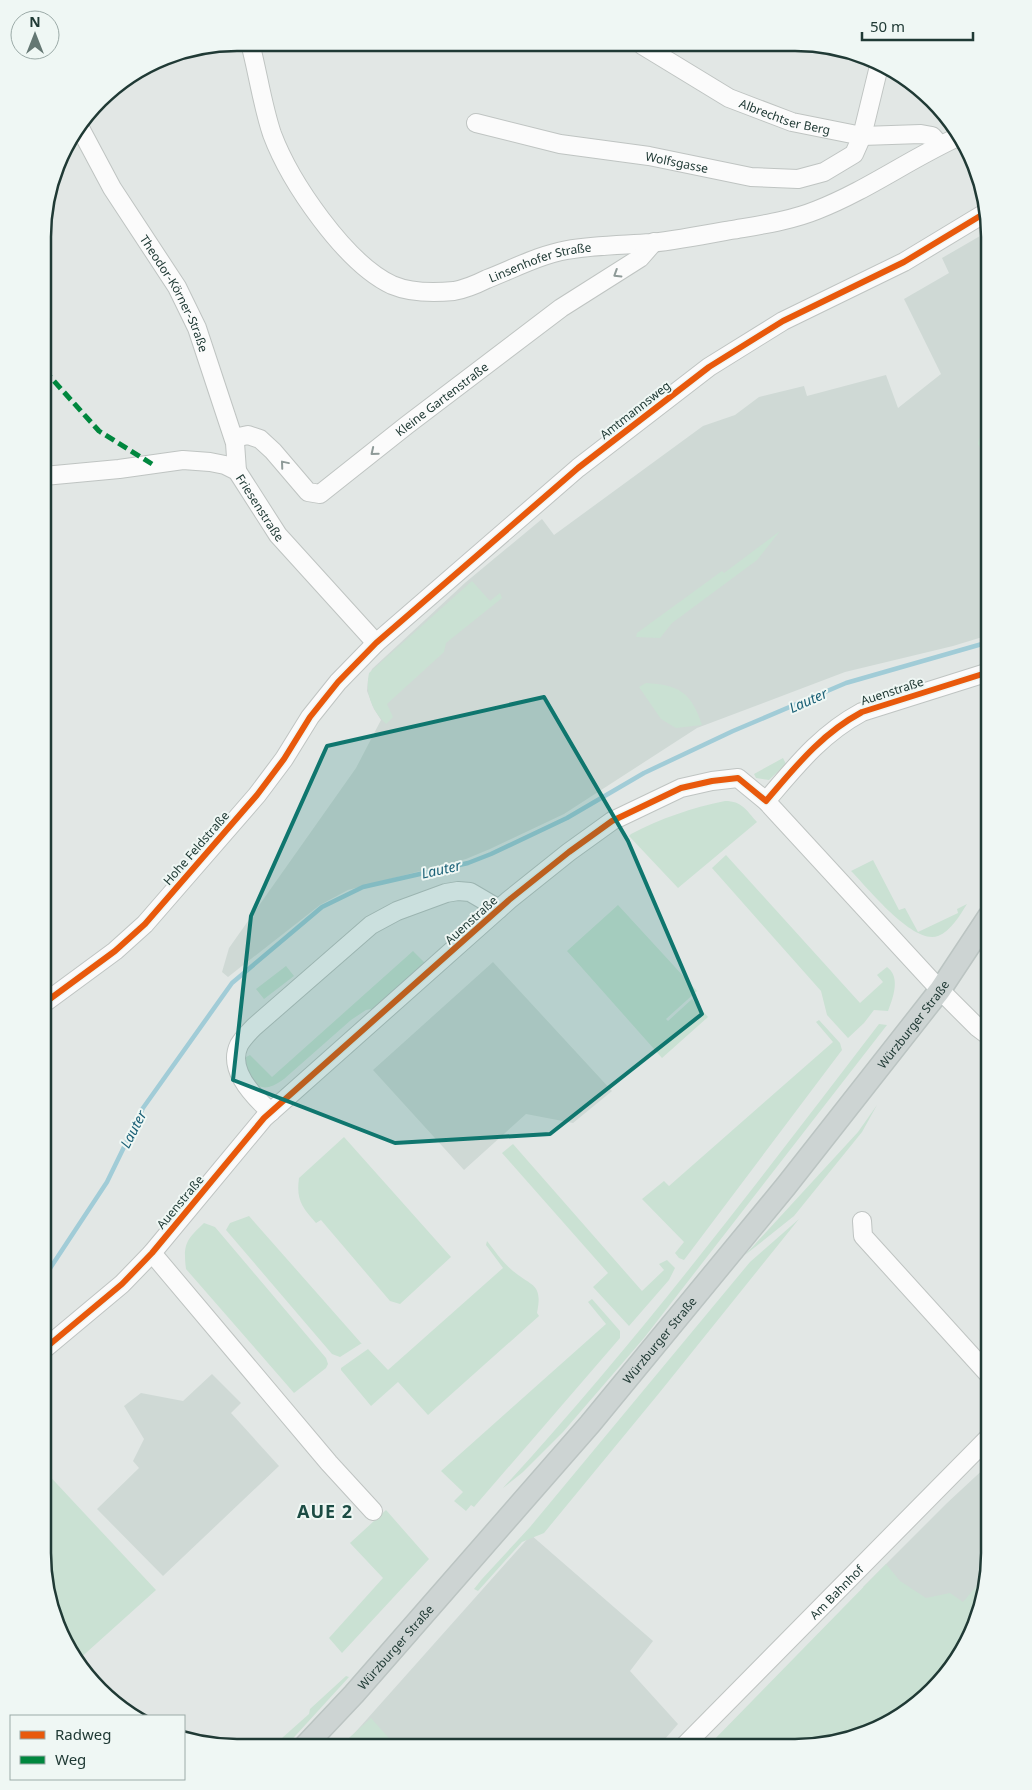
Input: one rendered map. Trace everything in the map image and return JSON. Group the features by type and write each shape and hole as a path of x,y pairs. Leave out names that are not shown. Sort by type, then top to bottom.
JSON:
{"main road":[{"name":"Würzburger Straße","path":"312,1739 354,1694 590,1424 786,1186 940,990 981,928"}],"street":[{"name":"Linsenhofer Straße","path":"252,51 272,132 282,159 300,189 341,244 373,274 394,286 423,292 456,290 546,255 569,250 654,242 760,225 816,210 882,178 953,139"},
{"name":"Albrechtser Berg","path":"652,51 729,98 792,122 862,136 921,134 932,136 940,145"},
{"name":"Wolfsgasse","path":"476,123 560,144 648,156 751,177 798,179 824,172 854,154 862,136 878,71"},
{"name":"Theodor-Körner-Straße","path":"83,134 112,188 177,287 196,328 234,438 237,472"},
{"name":"Amtmannsweg","path":"338,682 376,643 578,468 709,367 783,321 904,262 979,216"},
{"name":"Kleine Gartenstraße","path":"234,438 248,435 260,439 308,492 320,494 330,488 406,425 560,308 624,270 640,258 654,242"},
{"name":"Friesenstraße","path":"51,475 183,460 225,465 237,472 278,535 376,643"},
{"name":"Auenstraße","path":"766,802 811,749 847,720 862,712 981,675"},
{"name":"Hohe Feldstraße","path":"51,998 115,951 145,924 257,795 284,759 310,717 338,682"},
{"name":"Auenstraße","path":"51,1343 122,1284 152,1253 264,1118 568,852 612,821 681,788 712,781 738,778 766,802 940,990"},
{"name":"Auenstraße","path":"271,1112 256,1099 242,1077 237,1054 239,1046 254,1027 308,979 371,925 413,904 458,891 470,892 500,910"},
{"path":"940,990 981,1029"},
{"path":"862,1222 863,1236 981,1366"},
{"path":"152,1253 323,1456 373,1511"},
{"name":"Am Bahnhof","path":"691,1739 981,1445"}],"highlighted area":[{"path":"544,697 628,841 702,1014 550,1134 395,1143 233,1080 251,916 327,746"}],"shaded area":[{"path":"981,236 981,637 845,672 697,728 564,814 466,859 348,890 320,905 228,977 222,972 229,948 356,768 381,720 374,709 367,691 372,669 466,582 542,519 554,535 703,426 735,415 759,397 804,386 807,396 886,375 898,408 941,374 904,299 949,273 942,258"},
{"path":"493,962 612,1091 573,1123 526,1114 464,1170 373,1070"},
{"path":"212,1374 241,1403 231,1413 279,1466 163,1576 97,1509 139,1468 133,1461 144,1439 124,1406 141,1393 183,1401"},
{"path":"981,1471 981,1553 979,1577 971,1613 956,1646 935,1675 917,1693 888,1714 855,1729 831,1735 800,1739 879,1603 863,1587"},
{"path":"531,1535 653,1641 630,1671 678,1724 665,1739 349,1739"}],"green space":[{"path":"981,438 981,449 978,444"},
{"path":"780,531 757,560 672,623 660,638 636,637 637,633 722,571 724,573"},
{"path":"472,581 490,601 500,593 502,598 446,643 444,652 387,704 393,717 386,724 376,713 370,700 368,687 369,673"},
{"path":"646,683 675,688 682,692 693,705 702,725 676,728 661,719 639,687"},
{"path":"783,758 786,764 769,780 756,778 754,774"},
{"path":"725,801 740,804 757,822 678,888 629,836 677,814"},
{"path":"726,855 860,1003 883,982 877,975 887,967 894,976 895,982 894,994 888,1011 874,1010 864,1023 848,1038 827,1015 821,991 712,868"},
{"path":"873,860 899,910 905,908 918,932 958,913 957,909 967,904 955,922 943,934 928,936 916,932 891,913 851,871"},
{"path":"618,905 697,991 666,1019 668,1021 692,999 708,1017 662,1058 567,951"},
{"path":"413,951 427,965 376,1008 366,1010 351,1020 275,1085 262,1087 253,1081 240,1060 250,1055 272,1077"},
{"path":"286,966 294,976 264,999 256,989"},
{"path":"819,1020 840,1043 842,1050 684,1260 679,1258 675,1253 684,1242 642,1199 664,1181 669,1186 833,1042 816,1022"},
{"path":"879,1024 887,1025 644,1338 563,1432 523,1472 503,1488 602,1376 696,1260"},
{"path":"877,1105 862,1132 794,1216 745,1255 858,1132"},
{"path":"344,1137 451,1257 400,1304 390,1301 321,1220 316,1223 299,1198 299,1178"},
{"path":"513,1144 642,1291 664,1270 659,1264 667,1260 675,1268 669,1280 629,1326 593,1287 608,1273 502,1153"},
{"path":"249,1216 362,1343 340,1357 332,1354 226,1230 230,1223"},
{"path":"799,1219 544,1533 522,1542 478,1591 474,1589 530,1527 750,1262"},
{"path":"204,1223 215,1227 326,1358 328,1364 326,1368 294,1393 186,1269 185,1254 187,1243"},
{"path":"487,1241 509,1268 531,1283 537,1291 537,1313 539,1316 428,1415 398,1382 371,1406 341,1368 368,1349 388,1370 503,1268 486,1245"},
{"path":"592,1299 620,1331 620,1338 474,1507 471,1505 466,1511 454,1501 463,1492 441,1471 606,1324 588,1302"},
{"path":"51,1478 156,1590 83,1656 65,1624 55,1589 51,1553"},
{"path":"386,1510 429,1559 342,1653 329,1638 383,1578 350,1543"},
{"path":"886,1564 900,1581 926,1598 950,1593 963,1602 978,1585 971,1613 956,1646 935,1675 917,1693 888,1714 855,1729 819,1737 795,1739 715,1739"},
{"path":"346,1676 349,1677 292,1739 281,1739 309,1714 310,1709"},
{"path":"371,1718 390,1739 348,1739"}],"waterway":[{"name":"Lauter","path":"51,1267 107,1182 143,1108 232,983 322,907 363,887 468,863 491,854 567,818 644,773 733,731 846,683 981,644"}],"marked path":[{"path":"51,378 99,431 152,464"}],"cycle path":[{"path":"51,998 115,951 145,924 257,795 284,759 310,717 338,682 376,643 578,468 709,367 783,321 904,262 979,216"},
{"path":"51,1343 122,1284 152,1253 264,1118 509,900 569,852 612,821 681,788 712,781 738,778 766,801 810,752 834,730 862,712 981,675"}],"district":[{"name":"AUE 2","path":"325,1511"}]}
